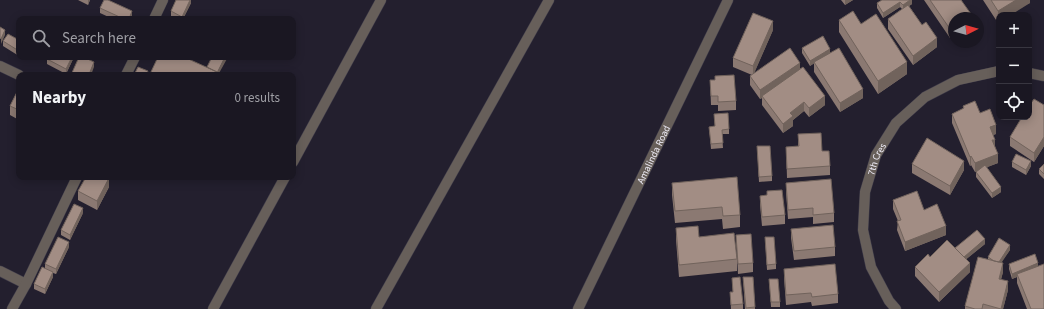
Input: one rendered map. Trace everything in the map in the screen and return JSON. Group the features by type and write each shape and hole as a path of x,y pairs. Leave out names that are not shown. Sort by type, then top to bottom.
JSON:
{"street":[{"path":"155,16 163,0"},
{"path":"296,156 381,0"},
{"path":"376,309 549,0"},
{"name":"Amalinda Road","path":"578,309 728,0"},
{"path":"128,72 134,60"},
{"path":"0,66 16,74"},
{"name":"7th Cres","path":"896,309 889,301 871,267 863,230 865,192 876,155 896,123 925,97 958,80 996,72"},
{"path":"1032,74 1044,76"},
{"path":"12,309 26,284 76,180"},
{"path":"213,309 283,180"},
{"path":"0,271 26,284"}],"building":[{"path":"104,0 108,0 132,11 130,16 117,16 100,8"},
{"path":"176,0 190,0 182,16 171,11"},
{"path":"882,0 910,0 903,5 900,2 883,13 877,3"},
{"path":"930,0 961,0 970,12 948,12 948,26"},
{"path":"991,0 1016,0 998,11"},
{"path":"908,5 922,25 926,22 937,38 913,56 888,19"},
{"path":"853,11 861,24 876,14 907,62 878,81 839,20"},
{"path":"753,13 773,21 753,66 733,58"},
{"path":"0,27 5,30 1,39 0,38"},
{"path":"8,34 16,38 16,49 3,41"},
{"path":"823,36 830,49 810,61 802,48"},
{"path":"790,48 800,63 760,90 750,76"},
{"path":"839,48 863,89 840,103 814,62"},
{"path":"49,60 70,60 66,69"},
{"path":"78,60 90,60 94,62 90,72 72,72"},
{"path":"157,60 191,60 217,72 151,72"},
{"path":"210,60 224,60 218,72 207,67"},
{"path":"138,67 148,71 148,72 136,72"},
{"path":"803,67 825,96 809,108 804,102 790,113 793,116 783,124 762,96"},
{"path":"734,75 736,101 718,102 718,96 711,96 710,80 715,80 715,76"},
{"path":"16,94 16,109 10,106"},
{"path":"1034,99 1044,105 1044,137 1034,153 1010,137 1020,120 1032,120 1032,102"},
{"path":"975,101 980,113 990,109 996,125 990,127 995,140 992,140 998,154 975,163 971,156 970,157 952,114 964,108 963,106"},
{"path":"728,113 729,129 722,130 723,143 711,144 709,127 715,126 714,114"},
{"path":"821,133 822,151 829,151 830,166 787,169 786,147 799,146 798,134"},
{"path":"927,138 964,161 950,186 912,164"},
{"path":"757,146 770,146 772,176 759,177"},
{"path":"1016,154 1031,161 1026,170 1012,162"},
{"path":"1044,164 1044,174 1039,169"},
{"path":"985,165 1001,187 992,193 976,172"},
{"path":"737,177 740,215 723,216 722,207 675,211 672,183"},
{"path":"831,179 834,213 813,215 813,208 788,210 786,183"},
{"path":"84,180 108,180 97,201 78,191"},
{"path":"782,190 785,215 762,217 760,196 767,195 767,191"},
{"path":"917,191 924,210 937,204 946,226 905,242 897,221 901,220 893,200"},
{"path":"74,204 83,208 70,235 61,230"},
{"path":"833,225 835,247 794,251 791,229"},
{"path":"698,226 699,237 734,233 737,259 679,265 676,228"},
{"path":"977,230 985,239 964,257 955,248"},
{"path":"751,234 753,263 738,264 736,235"},
{"path":"58,237 69,242 56,269 45,264"},
{"path":"765,237 774,237 776,264 767,265"},
{"path":"999,238 1010,245 999,262 988,257"},
{"path":"947,240 970,263 939,292 915,267 928,254 930,257"},
{"path":"1035,254 1038,263 1012,274 1009,264"},
{"path":"978,257 1003,263 999,279 1008,281 1001,309 983,304 982,309 975,309 965,306"},
{"path":"835,264 838,294 812,297 811,293 786,295 784,269"},
{"path":"1044,264 1044,309 1031,309 1017,274"},
{"path":"42,267 53,272 45,289 34,284"},
{"path":"740,277 743,304 731,305 730,292 733,292 732,278"},
{"path":"743,277 753,277 755,307 746,308"},
{"path":"769,279 778,279 780,302 771,302"}]}
